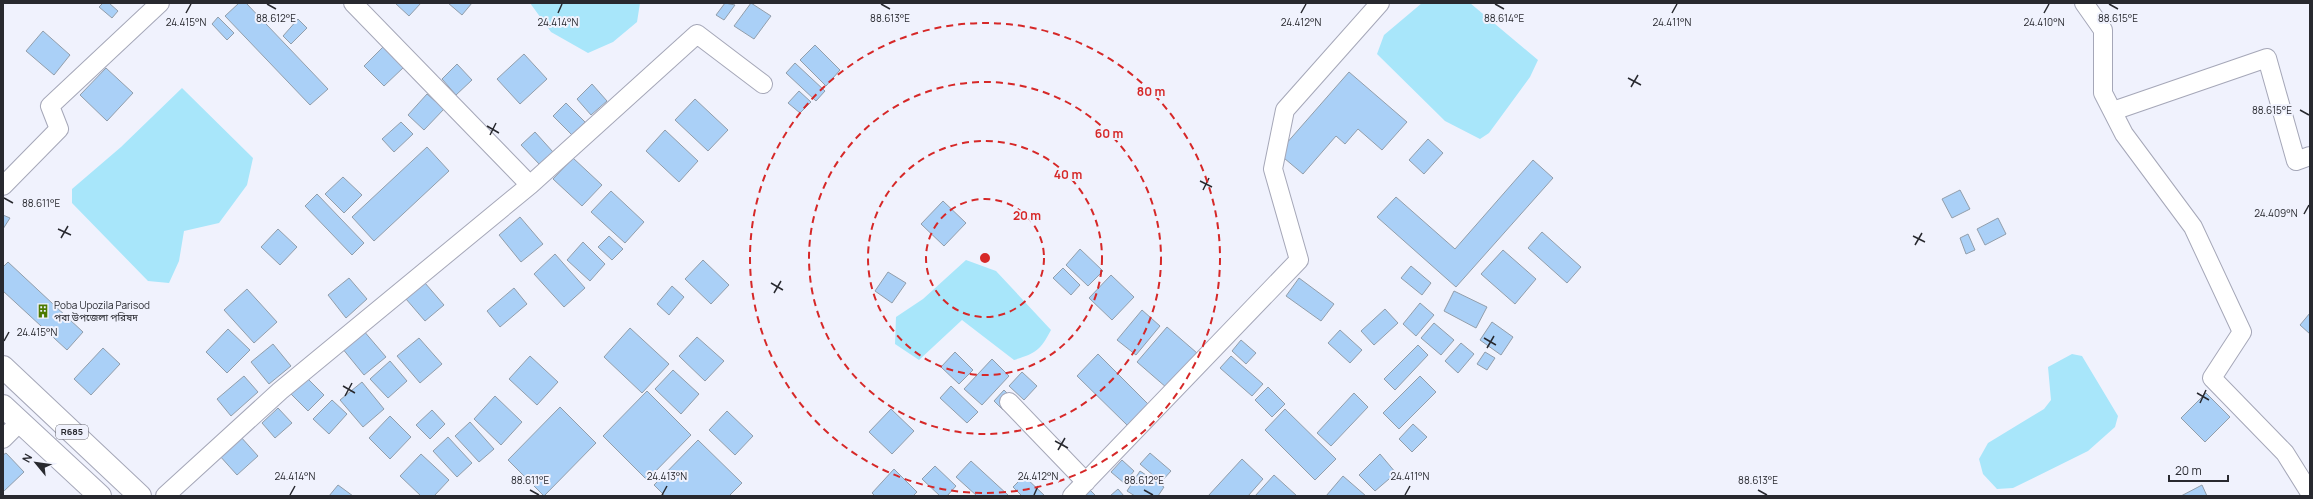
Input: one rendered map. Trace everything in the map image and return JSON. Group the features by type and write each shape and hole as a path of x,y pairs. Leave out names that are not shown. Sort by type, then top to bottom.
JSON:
{"main road":[{"name":"R685","path":"3,367 140,496"},
{"name":"R685","path":"3,406 100,496"}],"street":[{"path":"3,186 59,129 50,106 160,3"},
{"path":"353,3 530,185"},
{"path":"1072,496 1299,260 1273,169 1285,110 1380,3"},
{"path":"2084,3 2103,30 2103,93 2124,134 2193,227 2242,332 2212,378 2284,453 2310,493"},
{"path":"165,496 280,391 530,185 697,34 762,84"},
{"path":"2112,111 2267,58 2296,161 2310,156"},
{"path":"1009,402 1086,482"},
{"path":"3,439 20,422"}],"water":[{"path":"530,3 640,3 637,22 613,42 588,53 551,32"},
{"path":"1422,3 1470,3 1538,60 1530,77 1489,133 1480,139 1445,121 1377,54 1384,35"},
{"path":"182,88 253,158 247,185 219,223 184,231 179,261 169,283 148,281 72,203 72,189 121,147"},
{"path":"966,260 996,271 1051,330 1044,343 1037,350 1014,360 962,320 919,360 895,344 896,317 923,299"},
{"path":"2072,354 2082,356 2118,416 2115,427 2088,451 2013,488 1997,489 1983,474 1979,459 1988,443 2044,409 2051,400 2048,367"}],"building":[{"path":"103,3 109,3 118,11 112,18 99,7"},
{"path":"239,3 246,3 328,89 310,105 225,16"},
{"path":"395,3 421,3 409,16"},
{"path":"448,3 472,3 462,15"},
{"path":"725,3 735,5 724,20 716,15"},
{"path":"751,3 771,16 754,39 734,26"},
{"path":"218,17 234,33 227,40 212,24"},
{"path":"298,19 307,28 291,44 283,36"},
{"path":"43,31 70,55 54,75 26,51"},
{"path":"815,45 840,70 826,86 800,60"},
{"path":"383,47 404,67 384,86 364,66"},
{"path":"524,54 547,79 520,104 497,79"},
{"path":"795,63 825,91 816,101 786,73"},
{"path":"457,64 472,80 456,95 442,79"},
{"path":"106,68 133,93 107,121 80,95"},
{"path":"1349,72 1407,122 1382,150 1358,129 1345,144 1336,136 1303,174 1278,153"},
{"path":"592,84 607,101 591,115 577,99"},
{"path":"799,91 811,102 800,113 788,103"},
{"path":"427,94 444,109 424,130 408,115"},
{"path":"695,99 728,130 708,151 675,120"},
{"path":"566,103 585,122 572,135 553,116"},
{"path":"401,122 413,134 394,152 382,139"},
{"path":"665,130 698,161 679,182 646,151"},
{"path":"535,132 553,152 540,165 521,145"},
{"path":"1428,139 1443,153 1424,174 1409,160"},
{"path":"427,147 449,171 374,241 352,217"},
{"path":"573,158 602,185 582,206 553,179"},
{"path":"1533,160 1553,178 1456,287 1377,217 1396,197 1455,249"},
{"path":"343,177 362,195 344,213 325,194"},
{"path":"1960,190 1970,209 1952,218 1942,199"},
{"path":"611,191 644,222 625,243 591,212"},
{"path":"317,194 364,243 352,255 305,206"},
{"path":"943,201 966,223 944,246 921,224"},
{"path":"3,215 10,218 3,229"},
{"path":"520,217 543,244 521,262 499,235"},
{"path":"1998,218 2006,234 1985,245 1977,229"},
{"path":"278,229 297,247 280,265 261,247"},
{"path":"1542,232 1581,267 1567,283 1528,248"},
{"path":"1968,234 1975,250 1966,254 1960,238"},
{"path":"609,236 623,249 612,260 598,247"},
{"path":"583,242 605,264 590,281 567,260"},
{"path":"1080,249 1103,271 1088,286 1066,265"},
{"path":"1503,250 1536,279 1515,304 1481,274"},
{"path":"555,254 585,288 564,307 534,274"},
{"path":"703,260 729,285 711,304 685,279"},
{"name":"Poba Upozila Parisod পবা উপজেলা পরিষদ","path":"8,262 83,332 67,350 3,291 3,267"},
{"path":"1411,266 1431,283 1422,295 1401,278"},
{"path":"1063,268 1080,285 1071,295 1053,278"},
{"path":"888,272 906,283 892,303 875,291"},
{"path":"1111,275 1134,297 1112,320 1089,298"},
{"path":"349,278 367,299 346,318 328,295"},
{"path":"1299,278 1334,304 1321,321 1286,296"},
{"path":"425,283 444,305 425,321 406,299"},
{"path":"672,286 684,297 669,315 657,304"},
{"path":"514,288 527,304 500,327 487,311"},
{"path":"247,289 277,322 254,343 224,310"},
{"path":"1454,291 1487,307 1476,328 1444,311"},
{"path":"1420,303 1434,315 1416,336 1403,324"},
{"path":"1385,309 1398,323 1374,345 1361,331"},
{"path":"1142,310 1160,326 1136,355 1117,340"},
{"path":"2310,313 2310,334 2300,325"},
{"path":"1492,322 1513,337 1501,355 1480,340"},
{"path":"1434,323 1454,340 1441,355 1421,338"},
{"path":"1167,327 1197,353 1167,388 1137,362"},
{"path":"630,328 669,364 642,393 604,357"},
{"path":"228,329 250,350 227,373 206,352"},
{"path":"363,330 386,357 364,375 342,348"},
{"path":"1340,330 1362,350 1350,363 1328,343"},
{"path":"697,337 724,361 705,381 679,356"},
{"path":"419,338 442,364 420,383 397,356"},
{"path":"1241,340 1256,353 1246,364 1232,351"},
{"path":"1461,343 1474,354 1458,373 1445,361"},
{"path":"273,344 291,366 269,384 251,362"},
{"path":"1418,345 1428,355 1395,390 1384,379"},
{"path":"103,348 120,364 91,395 74,379"},
{"path":"955,352 973,370 959,384 941,367"},
{"path":"1485,352 1495,358 1487,370 1477,364"},
{"path":"1098,354 1148,404 1127,425 1077,376"},
{"path":"530,356 558,382 537,405 509,379"},
{"path":"1231,356 1263,384 1252,396 1220,368"},
{"path":"992,359 1009,376 982,405 964,389"},
{"path":"390,361 407,381 388,398 370,379"},
{"path":"673,370 699,394 681,414 655,389"},
{"path":"1022,372 1037,386 1024,400 1009,386"},
{"path":"244,376 258,392 231,416 217,399"},
{"path":"1420,376 1436,392 1399,429 1383,413"},
{"path":"306,377 324,395 308,411 290,393"},
{"path":"362,382 384,409 363,427 340,400"},
{"path":"951,386 978,412 967,423 940,398"},
{"path":"1268,387 1285,404 1272,417 1255,400"},
{"path":"1004,390 1013,399 1003,410 994,401"},
{"path":"647,391 691,435 647,480 603,436"},
{"path":"1354,393 1368,407 1331,446 1317,433"},
{"path":"2206,393 2230,417 2205,442 2181,418"},
{"path":"495,396 522,422 501,445 474,419"},
{"path":"332,400 347,414 329,434 313,419"},
{"path":"560,407 596,443 544,496 508,460"},
{"path":"278,408 292,423 275,438 262,423"},
{"path":"891,409 914,431 892,454 869,432"},
{"path":"1285,409 1336,459 1315,480 1265,430"},
{"path":"432,410 445,424 430,439 416,425"},
{"path":"727,411 753,436 735,455 709,430"},
{"path":"390,416 411,437 390,459 369,438"},
{"path":"470,422 494,449 479,462 455,436"},
{"path":"1413,424 1427,437 1412,452 1399,439"},
{"path":"240,436 258,456 237,475 219,455"},
{"path":"448,437 472,463 457,477 433,451"},
{"path":"698,440 742,483 729,496 665,496 654,485"},
{"path":"6,453 24,472 3,492 3,455"},
{"path":"1150,453 1171,471 1161,482 1140,464"},
{"path":"421,454 449,480 434,496 421,496 400,476"},
{"path":"1380,454 1396,473 1375,491 1359,475"},
{"path":"1242,459 1263,479 1248,496 1208,496"},
{"path":"1122,460 1134,471 1124,483 1111,472"},
{"path":"971,461 1008,495 977,496 956,477"},
{"path":"935,466 956,486 947,496 940,496 922,479"},
{"path":"894,469 917,492 913,496 875,496 872,493"},
{"path":"1140,471 1164,487 1158,496 1135,496 1127,491"},
{"path":"1274,475 1297,496 1255,496"},
{"path":"1024,476 1045,496 1022,496 1013,487"},
{"path":"1343,476 1366,496 1326,496"},
{"path":"338,485 353,496 329,496"},
{"path":"2202,485 2207,496 2181,496"},
{"path":"1088,488 1096,496 1081,496"},
{"path":"1118,489 1124,496 1110,496"}],"place":[{"name":"Poba Upozila Parisod পবা উপজেলা পরিষদ","path":"43,311"}]}
